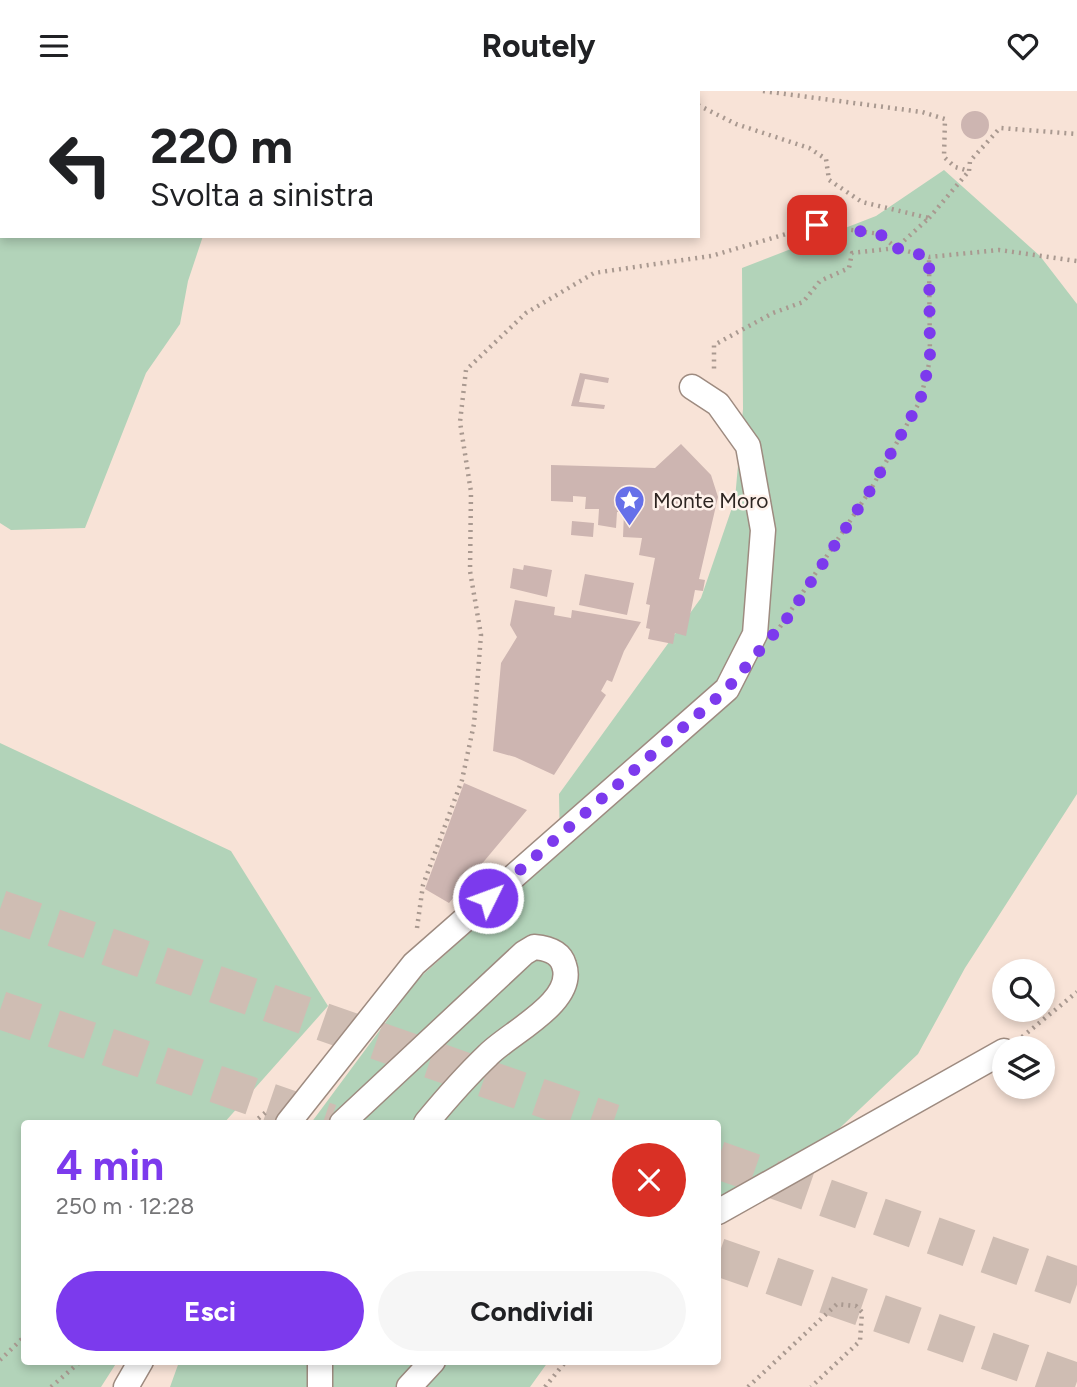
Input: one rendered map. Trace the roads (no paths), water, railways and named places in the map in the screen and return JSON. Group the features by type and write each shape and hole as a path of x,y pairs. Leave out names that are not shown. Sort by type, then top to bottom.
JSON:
{"street":[{"path":"280,1115 414,964 727,689 755,634 763,530 748,446 718,404 692,387"},
{"path":"345,1120 524,953 534,947 556,953 566,971 566,980 556,1000 489,1054 429,1120"},
{"path":"721,1210 992,1057"},
{"path":"126,1387 139,1365"},
{"path":"320,1365 320,1387"},
{"path":"410,1387 429,1365"}],"tunnel":[{"path":"0,909 604,1120"},
{"path":"0,1010 321,1120"},
{"path":"721,1161 1077,1286"},
{"path":"721,1258 1077,1382"}],"place":[{"name":"Monte Moro","path":"630,527"}]}
